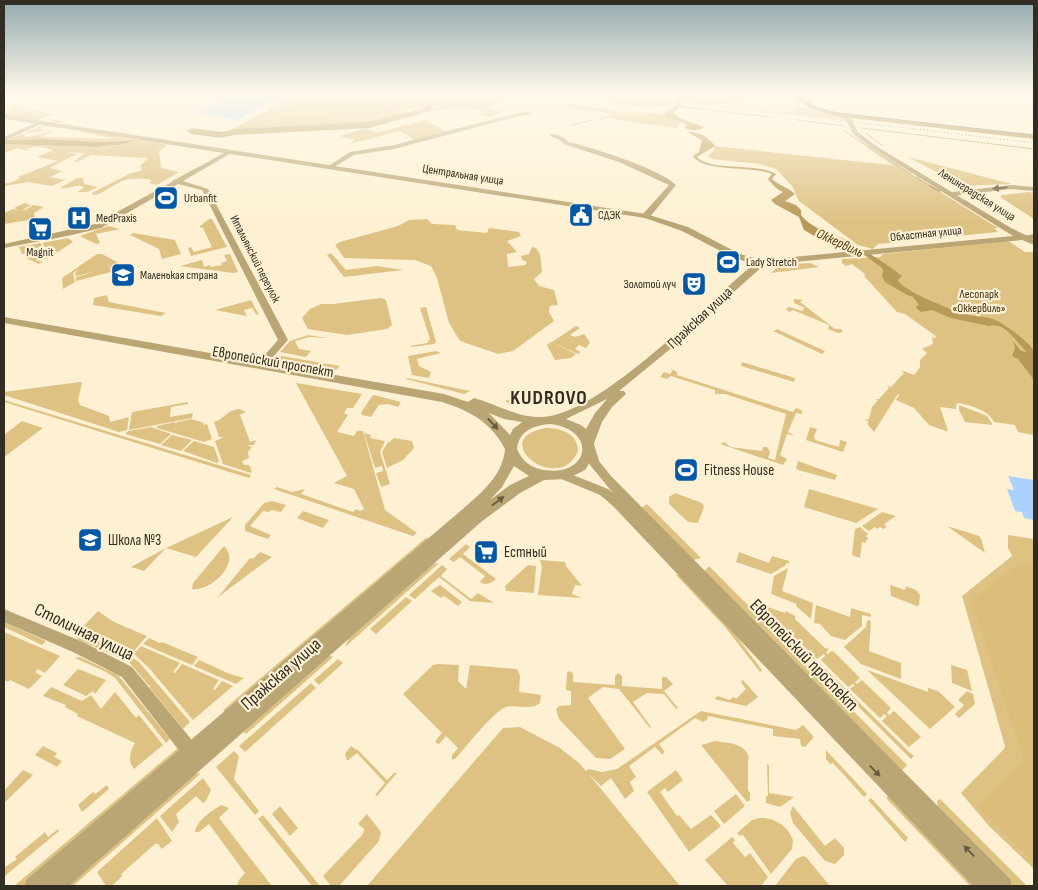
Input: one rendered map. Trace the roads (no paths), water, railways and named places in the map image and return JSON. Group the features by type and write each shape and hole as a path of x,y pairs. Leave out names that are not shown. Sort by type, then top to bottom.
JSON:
{"street":[{"name":"Центральная улица","path":"137,138 646,216 685,229 753,264"},
{"path":"330,167 352,153 394,147 430,138"},
{"path":"558,138 566,143 651,173 674,185 646,216"},
{"name":"Ленинградская улица","path":"865,138 1034,242"},
{"path":"4,245 72,233 98,226 228,152"},
{"name":"Итальянский переулок","path":"176,181 205,189 283,340 263,363"},
{"path":"954,194 1015,186 1034,189"},
{"name":"Областная улица","path":"753,264 1034,236"},
{"name":"Пражская улица","path":"543,421 570,414 605,396 662,352 753,264 756,274 680,345 610,401 596,418 588,443"},
{"name":"Европейский проспект","path":"4,314 263,363 463,404 490,420 511,449"},
{"name":"Европейский проспект","path":"4,320 447,393 468,399 508,416 543,421"},
{"path":"543,421 565,423 576,428 584,435 588,443 589,454 582,465 563,475 542,475 521,466 516,461 511,449 513,440 518,432 527,425 543,421"},
{"name":"Европейский проспект","path":"588,443 594,462 607,479 1003,886"},
{"name":"Пражская улица","path":"54,886 195,756 469,512 497,484 510,459 511,449"},
{"name":"Пражская улица","path":"34,886 195,756 476,518 515,489 542,475"},
{"name":"Европейский проспект","path":"563,475 604,492 617,503 986,886"},
{"name":"Столичная улица","path":"4,615 78,647 127,672 195,756"}],"waterway":[{"path":"854,138 911,174"},
{"path":"872,138 883,146"},
{"path":"940,138 1034,149"},
{"path":"916,177 932,187"},
{"path":"930,186 939,191"}],"railway":[{"path":"988,138 1034,143"}],"place":[{"name":"Urbanfit","path":"166,198"},
{"name":"СДЭК","path":"581,215"},
{"name":"MedPraxis","path":"79,218"},
{"name":"Magnit","path":"40,229"},
{"name":"Lady Stretch","path":"728,262"},
{"name":"Маленькая страна","path":"123,275"},
{"name":"Золотой луч","path":"694,284"},
{"name":"Fitness House","path":"686,470"},
{"name":"Школа №3","path":"90,540"},
{"name":"Естный","path":"486,552"}],"district":[{"name":"KUDROVO","path":"549,398"}],"water label":[{"name":"Оккервиль","path":"840,243"}],"park label":[{"name":"Лесопарк «Оккервиль»","path":"979,301"}]}
